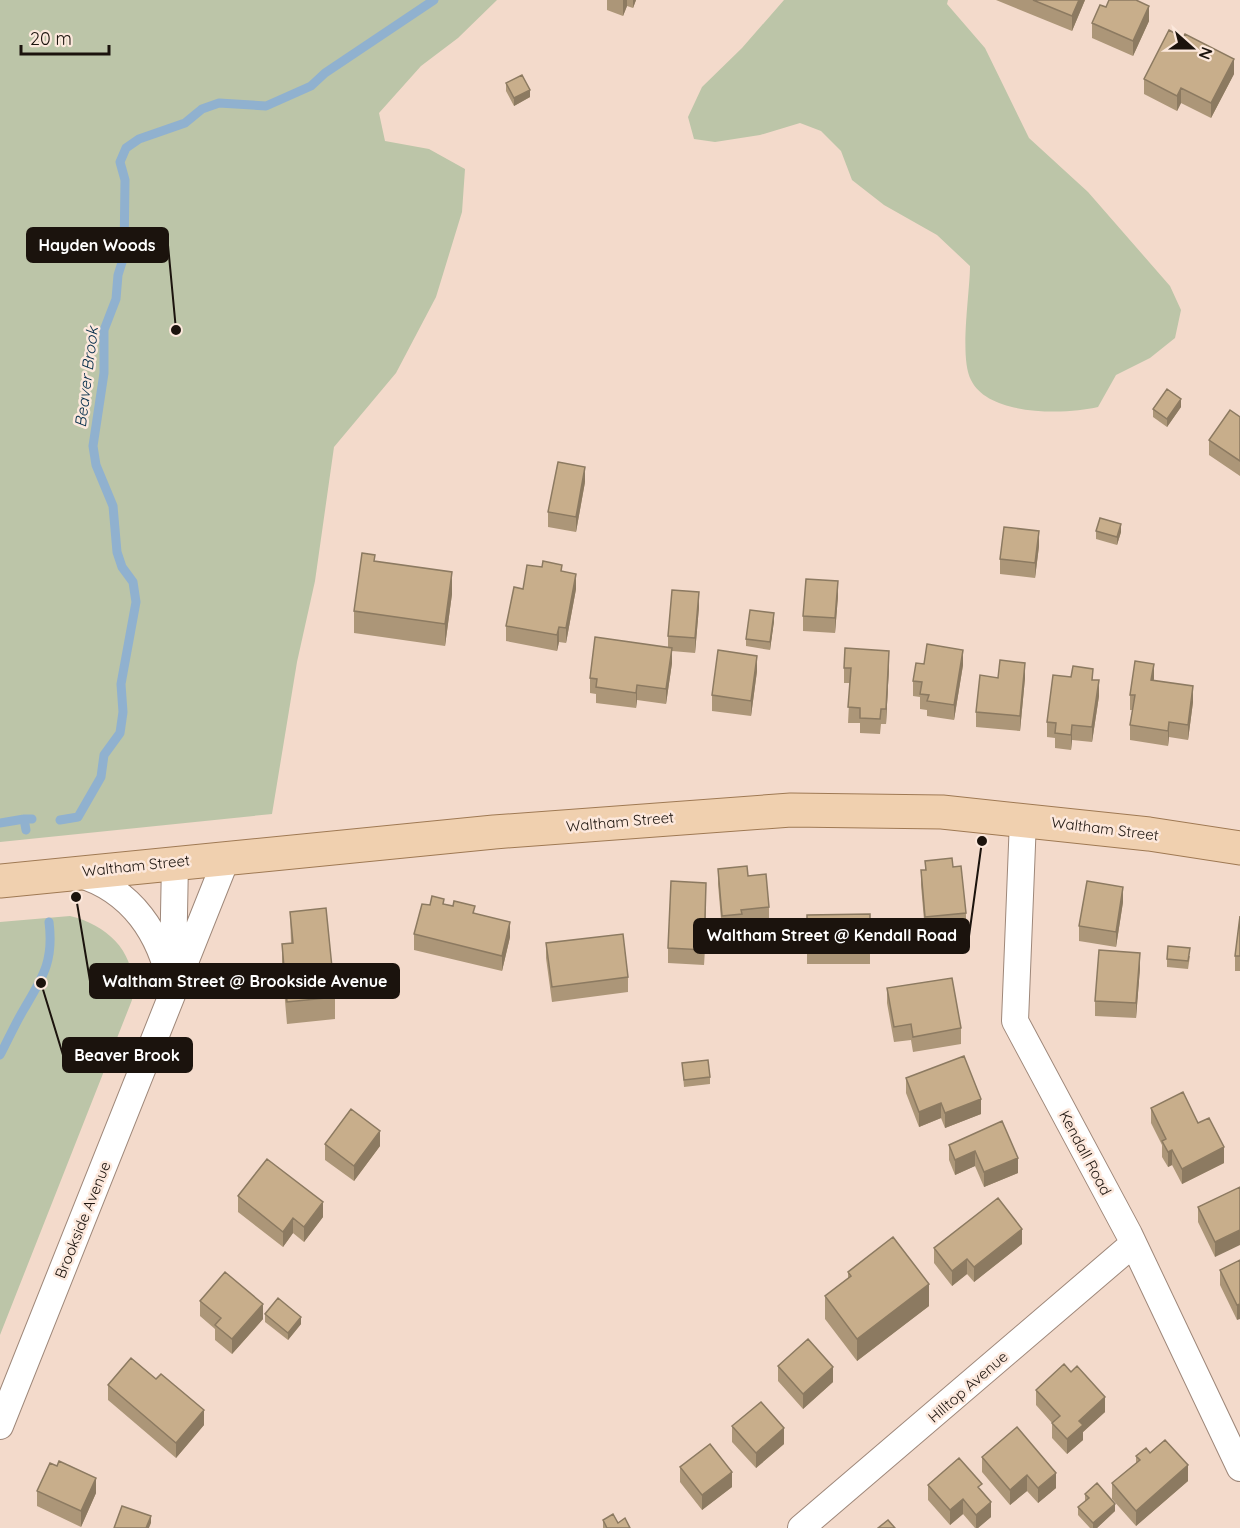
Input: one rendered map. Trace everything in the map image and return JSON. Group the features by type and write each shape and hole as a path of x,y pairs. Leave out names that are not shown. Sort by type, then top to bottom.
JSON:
{"main road":[{"name":"Waltham Street","path":"0,881 227,857 749,811 835,809 942,812 1149,834 1240,848"}],"street":[{"name":"Kendall Road","path":"1023,820 1015,1021 1134,1244 1240,1468"},
{"name":"Brookside Avenue","path":"0,1426 227,857"},
{"name":"Brookside Avenue","path":"165,1014 171,987 175,862"},
{"path":"75,873 113,889 143,917 163,951 171,987"},
{"name":"Hilltop Avenue","path":"801,1528 1134,1244"}],"green space":[{"path":"0,0 497,0 458,38 421,66 379,113 385,141 429,149 465,169 462,212 436,297 396,373 334,447 315,581 297,662 272,814 0,842"},
{"path":"784,0 948,0 947,4 985,48 1029,138 1088,192 1170,286 1181,310 1175,338 1150,358 1116,375 1098,407 1067,411 1028,410 993,401 980,392 971,380 966,356 970,266 937,235 884,205 852,180 841,151 821,131 800,123 760,135 715,142 694,139 688,117 702,87 742,48"},
{"path":"70,916 98,927 119,945 131,970 132,1000 0,1335 0,922"}],"building":[{"path":"1033,0 1079,0 1072,16"},
{"path":"1109,0 1136,0 1149,6 1133,41 1092,23 1100,5 1106,7"},
{"path":"1169,30 1183,38 1185,34 1234,59 1211,103 1181,88 1177,96 1144,79"},
{"path":"522,75 530,90 514,98 506,83"},
{"path":"1167,389 1181,399 1167,419 1153,409"},
{"path":"1230,410 1240,417 1240,461 1209,440"},
{"path":"558,462 585,467 576,517 548,512"},
{"path":"1100,518 1121,524 1117,537 1096,531"},
{"path":"1004,527 1039,531 1035,563 1000,559"},
{"path":"362,553 375,555 374,561 452,572 445,624 354,611"},
{"path":"543,561 562,565 561,571 576,574 566,628 559,627 557,635 506,626 514,587 523,589 527,565 542,567"},
{"path":"806,579 838,581 835,618 803,616"},
{"path":"672,590 699,592 695,638 668,636"},
{"path":"750,610 774,613 770,642 746,639"},
{"path":"595,637 672,648 666,689 637,685 636,693 596,687 597,679 590,678"},
{"path":"927,644 963,650 954,705 927,701 929,695 920,694 922,682 913,681 916,663 924,664"},
{"path":"845,648 889,651 886,709 881,709 880,719 860,718 860,708 848,707 851,668 844,668"},
{"path":"718,650 757,656 751,701 712,695"},
{"path":"1000,660 1025,663 1020,716 976,712 980,675 998,678"},
{"path":"1135,661 1154,664 1151,680 1193,686 1188,725 1169,722 1168,731 1130,725 1135,695 1130,695"},
{"path":"1073,666 1093,669 1092,680 1099,680 1092,727 1072,725 1071,735 1055,733 1056,723 1047,722 1053,675 1071,677"},
{"path":"952,858 953,867 961,866 966,913 925,917 921,870 926,870 925,861"},
{"path":"747,866 748,876 766,874 769,907 741,910 742,914 722,916 718,869"},
{"path":"671,881 706,883 704,950 668,948"},
{"path":"1087,881 1123,887 1116,932 1079,926"},
{"path":"432,896 444,899 443,904 453,906 454,901 475,906 473,913 510,922 502,956 414,934 422,904 430,905"},
{"path":"326,908 335,997 287,1002 282,944 293,943 290,912"},
{"path":"870,914 870,948 807,949 807,915"},
{"path":"1240,916 1240,956 1235,956"},
{"path":"623,934 628,977 552,987 546,943"},
{"path":"1168,946 1190,948 1188,961 1167,959"},
{"path":"1099,950 1140,953 1136,1003 1095,1001"},
{"path":"952,978 961,1028 913,1037 911,1024 894,1027 887,988"},
{"path":"964,1056 981,1099 945,1113 941,1103 919,1112 906,1078"},
{"path":"708,1060 710,1077 684,1080 682,1063"},
{"path":"1183,1092 1198,1123 1209,1118 1224,1147 1182,1169 1172,1150 1168,1152 1162,1141 1166,1139 1151,1108"},
{"path":"351,1109 380,1131 354,1166 325,1144"},
{"path":"1002,1121 1018,1158 984,1172 975,1151 955,1160 949,1145"},
{"path":"267,1159 323,1202 304,1227 293,1218 283,1232 238,1196"},
{"path":"1240,1187 1240,1230 1215,1242 1198,1207"},
{"path":"998,1198 1022,1229 974,1267 967,1259 952,1271 934,1248"},
{"path":"893,1237 929,1284 857,1339 825,1296 851,1276 848,1272"},
{"path":"1240,1260 1240,1304 1237,1305 1220,1270"},
{"path":"225,1272 263,1304 232,1339 215,1325 221,1318 200,1301"},
{"path":"278,1298 301,1317 288,1333 265,1314"},
{"path":"808,1339 833,1367 803,1394 778,1366"},
{"path":"131,1358 156,1379 161,1374 204,1410 176,1443 108,1385"},
{"path":"1064,1364 1071,1372 1077,1366 1105,1397 1079,1421 1083,1425 1067,1439 1052,1423 1060,1416 1036,1390"},
{"path":"761,1402 784,1428 756,1453 732,1426"},
{"path":"1017,1427 1056,1473 1038,1488 1027,1475 1010,1490 982,1457"},
{"path":"1165,1440 1188,1465 1136,1511 1112,1483 1140,1460 1136,1456 1146,1448 1150,1453"},
{"path":"710,1444 732,1472 702,1495 680,1467"},
{"path":"959,1458 982,1484 978,1487 991,1502 976,1515 963,1499 950,1510 928,1485"},
{"path":"59,1461 96,1478 81,1511 37,1491 50,1463 57,1466"},
{"path":"1097,1483 1115,1504 1093,1523 1078,1507 1089,1498 1085,1494"},
{"path":"122,1506 151,1516 146,1528 114,1528"},
{"path":"613,1514 618,1523 625,1518 630,1528 607,1528 603,1520"},
{"path":"888,1520 895,1528 878,1528"}],"waterway":[{"name":"Beaver Brook","path":"60,820 78,817 101,777 104,755 120,733 123,712 121,684 136,602 133,582 122,567 117,552 113,506 96,465 93,446 104,373 104,330 116,299 118,275 124,256 125,180 120,162 126,148 139,139 185,123 202,109 219,103 266,106 311,86 325,73 434,0"},
{"path":"0,823 24,819"},
{"name":"Beaver Brook","path":"26,830 24,819 32,819"},
{"name":"Beaver Brook","path":"0,1055 46,968 50,948 49,922"}],"place":[{"name":"Hayden Woods","path":"176,330"},
{"name":"Waltham Street @ Kendall Road","path":"982,841"},
{"name":"Waltham Street @ Brookside Avenue","path":"76,897"},
{"name":"Beaver Brook","path":"41,983"}]}
